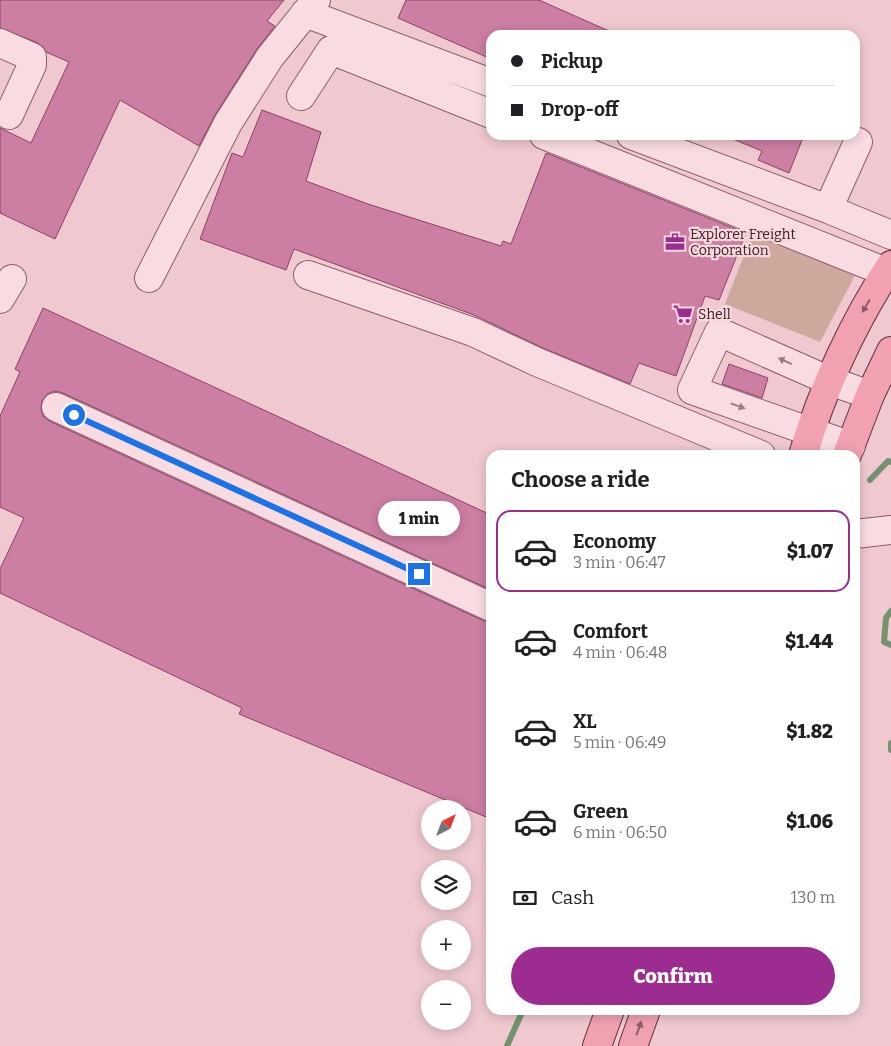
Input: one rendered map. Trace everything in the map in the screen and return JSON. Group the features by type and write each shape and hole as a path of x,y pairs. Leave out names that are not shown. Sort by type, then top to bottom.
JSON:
{"main road":[{"path":"806,443 830,381 856,323 888,268"},
{"path":"849,450 870,395 891,351"},
{"path":"597,1046 608,1015"},
{"path":"633,1046 644,1015"}],"street":[{"path":"149,278 228,124 270,57 311,7 486,81"},
{"path":"0,43 32,57 32,65 10,115"},
{"path":"302,96 331,50 486,112"},
{"path":"557,140 888,268"},
{"path":"644,140 828,209 891,236"},
{"path":"828,209 858,142"},
{"path":"308,275 473,332 537,362 749,450"},
{"path":"849,450 806,443 692,390 719,332 830,381 870,395"},
{"path":"56,407 486,605"},
{"path":"860,533 891,530"}],"shaded area":[{"path":"756,225 860,266 820,342 725,304"}],"building":[{"path":"0,0 284,0 267,21 275,26 257,49 215,115 199,146 120,100 55,239 0,213 0,128 31,143 69,62 46,52 38,43 0,28"},
{"path":"406,0 539,0 607,30 486,30 486,57 398,18"},
{"path":"262,110 321,132 306,181 368,204 501,246 503,241 511,244 546,153 746,233 719,300 705,296 676,376 639,363 630,384 543,348 474,315 294,249 286,270 200,239 232,153 243,157"},
{"path":"735,140 802,140 789,173 758,160 762,151"},
{"path":"43,308 486,513 486,588 63,393 55,391 47,394 42,401 41,409 43,416 49,421 486,621 486,817 471,811 471,800 445,800 239,714 242,708 0,593 0,569 24,518 0,507 0,416 20,372 15,369"},
{"path":"729,364 768,378 762,398 722,384"}],"waterway":[{"path":"870,480 888,461 891,462"},
{"path":"891,611 886,618 884,642 891,645"},
{"path":"891,743 891,750"},
{"path":"507,1046 521,1015"}],"place":[{"name":"Explorer Freight Corporation","path":"675,242"},
{"name":"Shell","path":"683,314"}],"route":[{"path":"74,415 419,574"}]}
